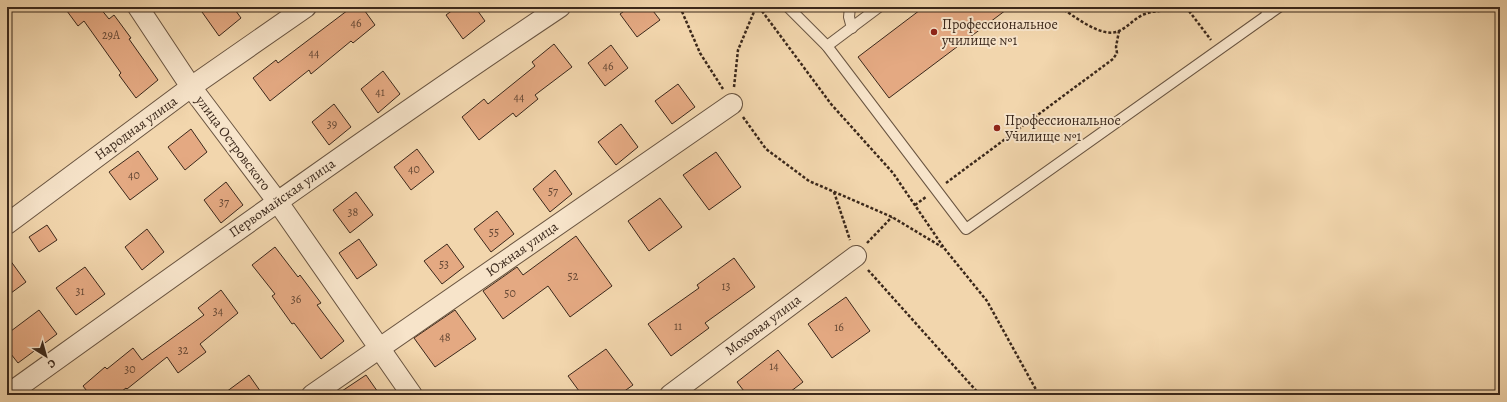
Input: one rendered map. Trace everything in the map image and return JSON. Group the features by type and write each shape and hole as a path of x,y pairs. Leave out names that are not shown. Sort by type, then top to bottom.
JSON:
{"street":[{"name":"улица Островского","path":"138,7 191,87 277,201 412,395"},
{"name":"Народная улица","path":"7,224 191,87 306,7"},
{"name":"Первомайская улица","path":"7,395 277,201 435,91 560,7"},
{"name":"Южная улица","path":"312,395 732,104"},
{"name":"Моховая улица","path":"670,395 856,256"}],"lane":[{"path":"788,7 827,46 966,228 1219,50 1266,11 1279,7"},
{"path":"850,7 849,17 852,28"},
{"path":"827,46 879,7"}],"path":[{"path":"680,7 700,53 732,104 766,149 809,181 892,217 944,248"},
{"path":"732,104 738,50 757,7 831,104 893,173 944,248 987,301 1039,395"},
{"path":"1060,7 1103,32 1111,33 1119,31 1144,14 1163,11 1169,7"},
{"path":"1186,7 1219,50"},
{"path":"915,205 1113,59 1117,53 1116,47 1119,31"},
{"path":"834,192 856,256 980,395"},
{"path":"856,256 892,217"}],"building":[{"path":"64,7 102,7 100,8 109,19 114,15 158,80 136,98 119,75 121,73 84,21 78,26"},
{"path":"208,7 233,7 241,18 219,36 202,12"},
{"path":"352,7 362,7 375,25 353,43 351,41 311,74 309,70 270,101 253,78 276,60 278,63"},
{"path":"457,7 475,7 485,21 463,39 446,15"},
{"path":"630,7 650,7 660,20 637,37 620,14"},
{"name":"Профессиональное училище №1","path":"924,7 1010,7 889,98 858,57"},
{"path":"554,44 572,67 535,95 538,99 516,117 513,113 479,140 462,117 484,99 488,104 535,66 532,62"},
{"path":"611,45 628,68 605,86 588,63"},
{"path":"383,71 400,94 378,113 361,89"},
{"path":"678,84 695,107 672,124 655,101"},
{"path":"334,104 351,127 329,145 312,122"},
{"path":"621,124 638,147 616,165 598,142"},
{"path":"191,129 207,152 185,170 168,147"},
{"path":"417,149 434,172 411,190 394,167"},
{"path":"138,151 158,179 130,200 109,172"},
{"path":"716,152 741,187 709,210 683,175"},
{"path":"555,170 572,194 550,212 533,189"},
{"path":"226,182 243,205 221,223 204,200"},
{"path":"356,192 373,215 350,233 333,210"},
{"path":"660,198 682,227 649,251 628,221"},
{"path":"497,211 514,234 491,252 474,229"},
{"path":"47,225 57,240 39,252 29,237"},
{"path":"147,229 164,252 142,270 125,247"},
{"path":"576,236 612,286 570,317 548,286 503,319 483,291 517,267 523,275"},
{"path":"359,239 377,265 357,279 339,253"},
{"path":"447,244 464,267 442,284 424,261"},
{"path":"275,247 298,277 300,275 321,303 317,305 344,341 321,359 294,323 292,324 272,296 275,294 252,265"},
{"path":"7,256 26,282 7,296"},
{"path":"734,258 755,287 705,323 709,328 671,356 648,324 699,288 697,285"},
{"path":"85,267 105,294 76,315 56,288"},
{"path":"221,290 238,313 200,344 206,352 178,373 167,357 127,389 126,388 117,395 90,395 83,386 105,367 107,369 133,348 142,360 204,315 198,308"},
{"path":"846,297 870,331 832,358 808,324"},
{"path":"39,310 57,334 18,363 7,349 7,334"},
{"path":"455,310 476,339 435,367 414,338"},
{"path":"606,349 633,385 619,395 582,395 568,376"},
{"path":"778,350 803,382 786,395 747,395 737,382"},
{"path":"249,375 263,395 222,395"},
{"path":"366,375 380,395 336,395"}],"place":[{"name":"Профессиональное училище №1","path":"934,32"},
{"name":"Профессиональное Училище №1","path":"997,128"}]}
